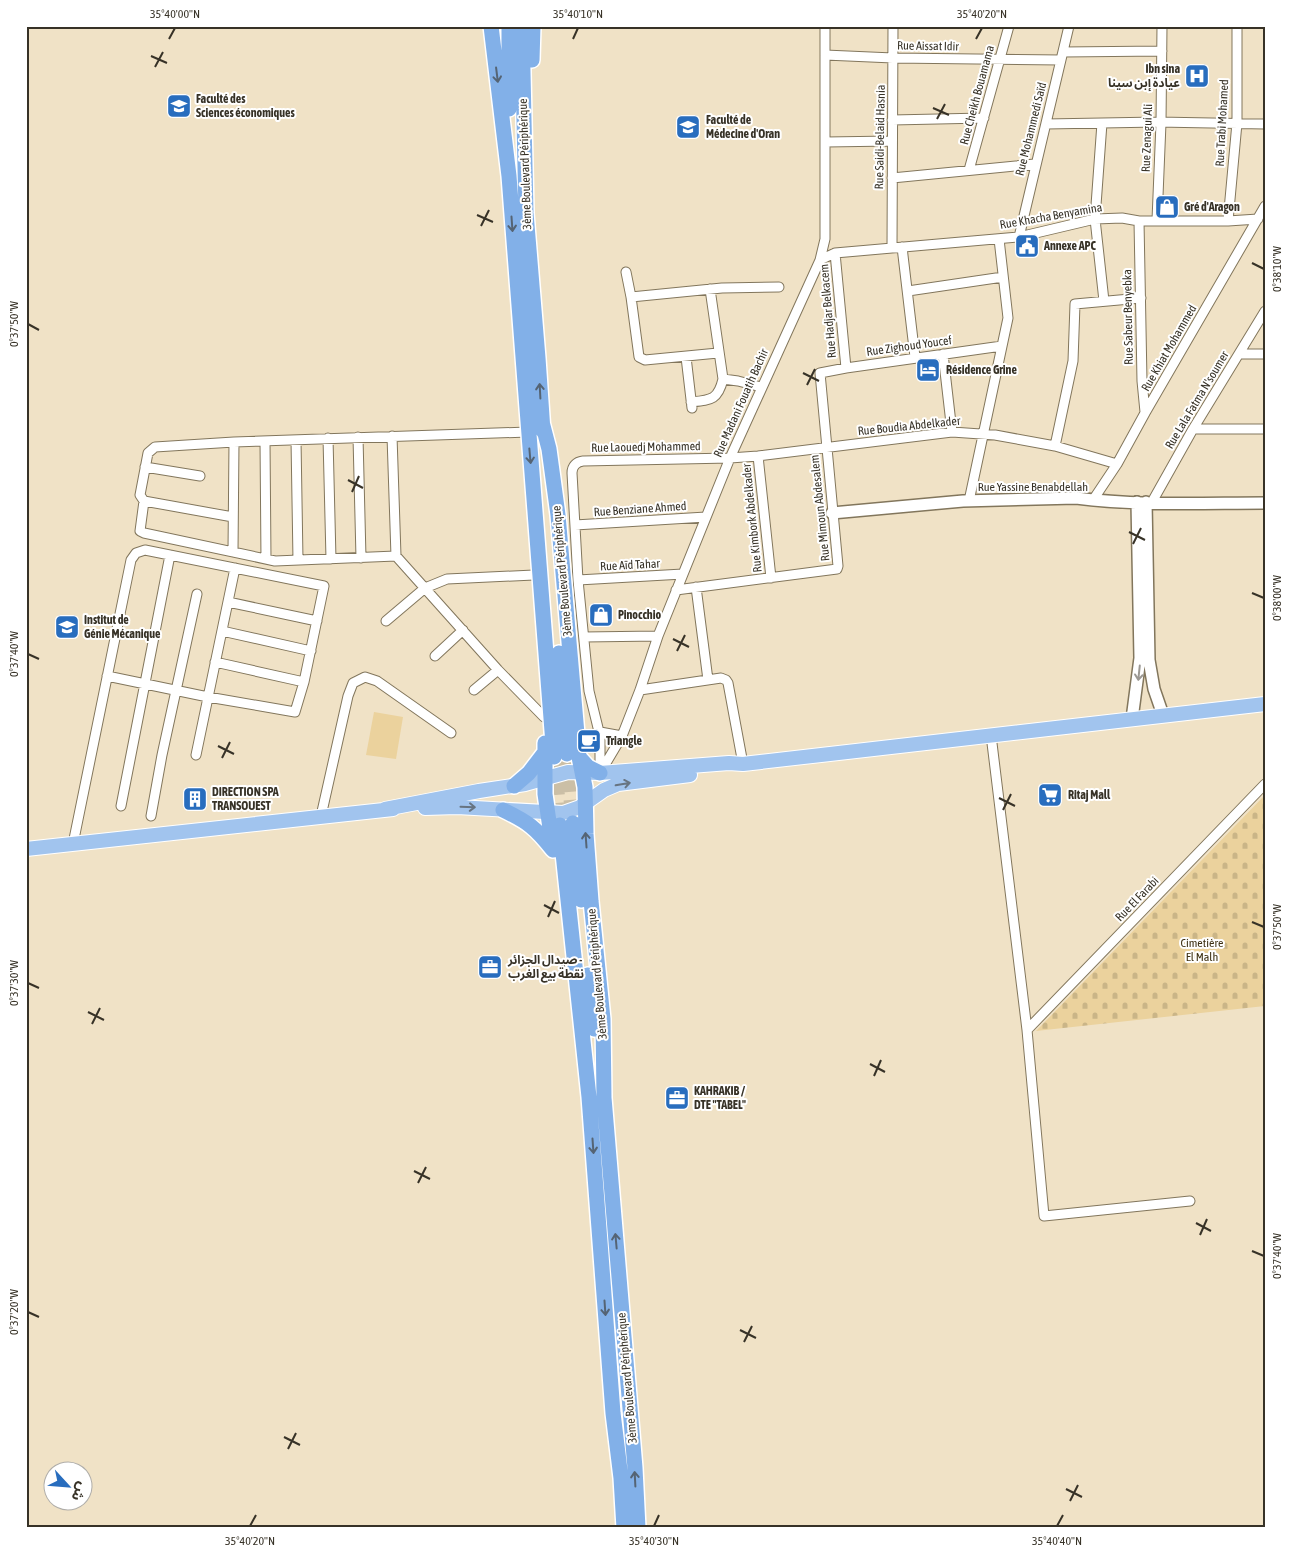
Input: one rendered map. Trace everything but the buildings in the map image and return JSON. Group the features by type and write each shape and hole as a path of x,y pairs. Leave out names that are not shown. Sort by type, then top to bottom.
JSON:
{"highway":[{"path":"491,26 509,176 532,477 565,759"},
{"name":"3ème Boulevard Périphérique","path":"509,26 509,176"},
{"name":"3ème Boulevard Périphérique","path":"522,26 526,214 542,422 550,457 558,515 565,759 586,787 586,834 591,902 610,1018 596,1098 630,1411 638,1528"},
{"path":"526,214 533,26"},
{"path":"532,477 534,575 544,717 565,759"},
{"path":"565,759 545,779 545,794 554,851 572,1002 596,1098"},
{"path":"514,786 535,767 565,759 600,773"},
{"path":"503,810 529,823 541,834 554,851"},
{"path":"567,824 592,1008 613,1413 621,1478 624,1528"}],"main road":[{"path":"600,773 729,763 743,764 1265,704"},
{"path":"26,849 384,809 545,779 568,772 565,759"},
{"path":"384,809 456,807 548,813 569,812 586,804 604,790 618,784 729,770 743,764"}],"street":[{"name":"Rue Madani Fouatih Bachir","path":"600,773 622,736 658,636 730,458 820,260 825,239 825,26"},
{"name":"Rue Saidi-Belaid Hasnia","path":"892,247 893,26"},
{"name":"Rue Cheikh Bouamama","path":"970,170 1009,26"},
{"name":"Rue Mohammedi Saïd","path":"1019,237 1069,26"},
{"name":"Rue Zenagui Ali","path":"1156,220 1161,123 1162,26"},
{"name":"Rue Trabi Mohamed","path":"1228,221 1236,124 1237,26"},
{"name":"Rue Aissat Idir","path":"825,56 1001,59 1162,51"},
{"path":"892,120 984,118"},
{"path":"1102,123 1095,219 1104,301"},
{"path":"1046,124 1265,124"},
{"path":"826,142 892,141"},
{"path":"892,178 1035,164"},
{"name":"Rue Khiat Mohammed","path":"1093,500 1117,464 1265,206"},
{"name":"Rue Khacha Benyamina","path":"820,260 836,253 1019,237 1095,219 1228,221 1258,218"},
{"name":"Rue Sabeur Benyebka","path":"1139,221 1142,381 1145,413"},
{"path":"969,501 1008,318 998,239"},
{"path":"902,247 915,358"},
{"name":"Rue Hadjar Belkacem","path":"836,253 846,368"},
{"path":"626,272 639,357 645,360 718,353"},
{"path":"908,291 1003,277"},
{"path":"631,297 710,289 779,287"},
{"path":"686,357 691,405 711,400 721,389 723,379 710,289"},
{"path":"1055,446 1073,361 1074,307 1077,303 1141,298"},
{"name":"Rue Lala Fatma N'soumer","path":"1145,502 1193,429 1265,311"},
{"name":"Rue Zighoud Youcef","path":"820,373 1002,346"},
{"path":"943,354 952,432"},
{"path":"1239,354 1265,354"},
{"name":"Rue Mimoun Abdesalem","path":"676,590 837,569 820,373"},
{"path":"723,379 761,387"},
{"path":"1193,429 1265,429"},
{"path":"396,556 275,561 140,531 144,501 140,495 148,453 155,447 234,442 528,432"},
{"name":"Rue Boudia Abdelkader","path":"730,458 952,432 983,434 1055,446 1117,464"},
{"path":"392,436 396,556 498,670 544,717"},
{"path":"358,437 361,558"},
{"path":"328,438 331,559"},
{"path":"296,440 298,560"},
{"path":"265,441 266,559"},
{"path":"233,552 234,442"},
{"name":"Rue Kimbork Abdelkader","path":"758,456 772,578"},
{"name":"Rue Laouedj Mohammed","path":"600,773 600,732 590,697 578,580 572,470 575,464 580,461 730,458"},
{"path":"145,467 200,476"},
{"name":"Rue Yassine Benabdellah","path":"832,513 969,501 1076,498 1145,502 1265,503"},
{"path":"144,501 233,517"},
{"path":"1145,502 1149,660 1154,689 1163,715"},
{"path":"1132,720 1140,658 1145,502"},
{"name":"Rue Benziane Ahmed","path":"575,525 706,517"},
{"path":"73,844 131,560 136,553 145,550 324,586 304,682 297,710 293,713 108,676"},
{"path":"121,806 170,555"},
{"path":"196,755 235,568"},
{"name":"Rue Aïd Tahar","path":"578,580 683,574"},
{"path":"386,621 425,588 447,579 534,575"},
{"path":"696,588 708,680"},
{"path":"151,816 162,755 197,594"},
{"path":"228,602 317,621"},
{"path":"435,656 463,630"},
{"path":"222,631 311,651"},
{"path":"584,637 658,636"},
{"path":"215,662 304,682"},
{"path":"474,690 498,670"},
{"path":"321,816 348,696 353,683 365,677 377,681 451,733"},
{"path":"640,690 721,678 726,680 743,764"},
{"path":"600,732 622,736"},
{"path":"991,735 1027,1030 1044,1216 1190,1201"},
{"name":"Rue El Farabi","path":"1027,1030 1265,784"}],"green space":[{"path":"374,712 403,717 396,759 366,755"},
{"name":"Cimetière El Malh","path":"1265,795 1265,1006 1036,1031"}],"tunnel":[{"path":"567,754 573,822"},
{"path":"554,757 560,825"}],"place":[{"name":"Ibn sina عيادة إبن سينا","path":"1197,76"},
{"name":"Faculté des Sciences économiques","path":"179,106"},
{"name":"Faculté de Médecine d'Oran","path":"688,127"},
{"name":"Gré d'Aragon","path":"1167,207"},
{"name":"Annexe APC","path":"1027,246"},
{"name":"Résidence Grine","path":"928,370"},
{"name":"Pinocchio","path":"601,615"},
{"name":"Institut de Génie Mécanique","path":"67,627"},
{"name":"Triangle","path":"589,741"},
{"name":"Ritaj Mall","path":"1050,795"},
{"name":"DIRECTION SPA TRANSOUEST","path":"195,799"},
{"name":"صيدال الجزائر - نقطة بيع الغرب","path":"490,967"},
{"name":"KAHRAKIB / DTE \"TABEL\"","path":"677,1098"}]}
